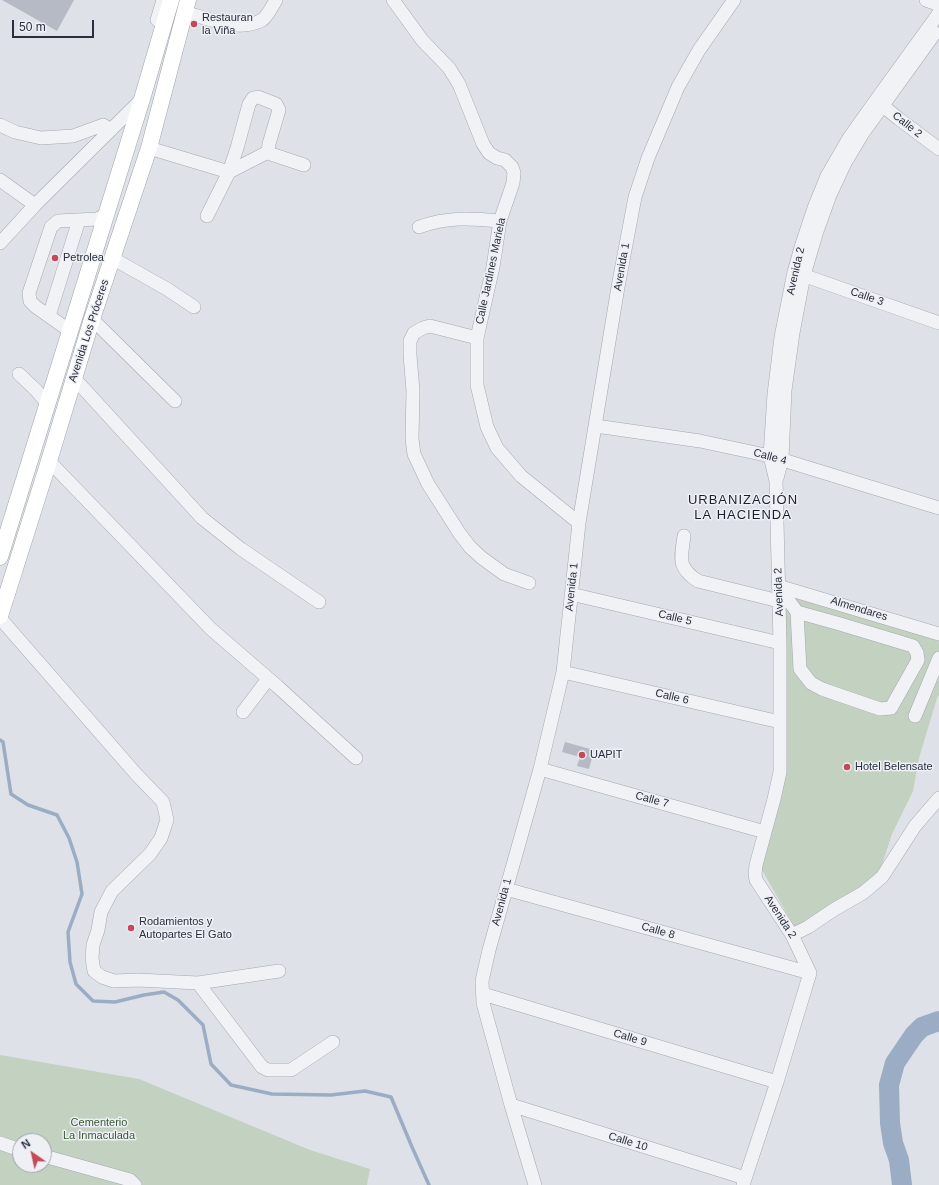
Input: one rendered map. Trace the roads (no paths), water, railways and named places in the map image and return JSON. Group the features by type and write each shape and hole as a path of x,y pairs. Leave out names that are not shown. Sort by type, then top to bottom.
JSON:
{"main road":[{"name":"Avenida Los Próceres","path":"0,556 142,99 171,0"},
{"name":"Avenida Los Próceres","path":"0,617 92,319 149,148 185,3"}],"street":[{"path":"0,243 35,205 142,99 140,84 163,0"},
{"path":"185,3 233,26 248,26 263,20 276,0"},
{"name":"Calle Jardines Mariela","path":"393,0 422,40 449,68 459,84 483,144 489,153 497,158 506,160 512,167 514,173 514,183 500,221 493,267 478,338 478,385 487,427 497,448 521,476 579,523"},
{"name":"Avenida 1","path":"535,1185 511,1106 484,1003 482,981 489,950 540,769 563,672 579,523 635,197 648,158 678,87 699,50 734,0"},
{"path":"926,0 939,5"},
{"path":"880,103 939,14"},
{"path":"880,103 939,28"},
{"path":"207,216 229,172 249,104 253,98 258,97 276,104 279,110 268,152"},
{"name":"Calle 2","path":"880,103 939,149"},
{"name":"Avenida 2","path":"810,973 792,935 756,880 755,874 780,772 780,643 776,458 794,333 799,273 845,163 880,103"},
{"path":"0,124 15,132 41,138 73,136 103,126 111,130"},
{"path":"149,148 229,172 268,152"},
{"path":"268,152 304,165"},
{"path":"0,180 35,205"},
{"path":"70,331 36,307 30,301 29,294 51,227 58,221 97,219 106,215"},
{"path":"419,227 435,222 457,220 472,219 500,221"},
{"path":"49,316 79,220"},
{"path":"112,258 194,306"},
{"name":"Calle 3","path":"799,273 939,322"},
{"path":"92,319 175,401"},
{"path":"478,338 430,326 414,333 410,341 413,391 412,439 414,454 428,484 470,547 504,574 528,584"},
{"path":"19,374 48,403"},
{"path":"74,378 202,518 241,548 319,602"},
{"name":"Calle 4","path":"596,426 700,442 776,458 939,508"},
{"path":"49,461 211,629 356,758"},
{"path":"684,536 681,559 688,574 698,581 779,601"},
{"path":"778,586 797,612 800,669 811,683 822,689 880,709 891,708 918,660 917,653 913,646 797,612"},
{"name":"Almendares","path":"778,586 939,634"},
{"name":"Calle 5","path":"571,594 780,643"},
{"path":"0,617 136,774 163,802 167,820 161,838 150,854 112,891 101,912 98,930 93,945 92,958 94,971 102,977 114,981 138,980 198,983 279,971"},
{"path":"915,716 939,658"},
{"name":"Calle 6","path":"563,672 780,722"},
{"path":"243,712 268,679"},
{"name":"Calle 7","path":"540,769 765,832"},
{"path":"792,935 863,893 882,877 915,826 939,798"},
{"name":"Calle 8","path":"506,888 810,973"},
{"path":"744,1181 777,1082 810,973"},
{"path":"198,983 262,1067 268,1070 291,1070 333,1042"},
{"name":"Calle 9","path":"483,994 777,1082"},
{"name":"Calle 10","path":"511,1106 744,1181"},
{"path":"0,1143 12,1147"},
{"path":"52,1158 130,1180 135,1185"}],"waterway":[{"path":"0,740 3,742 11,794 28,805 57,815 69,838 77,862 82,894 68,932 70,962 76,984 93,1001 115,1002 164,992 178,1000 203,1025 211,1064 231,1085 272,1094 331,1095 365,1091 391,1097 429,1185"},
{"path":"902,1185 899,1160 893,1143 890,1123 889,1085 895,1063 914,1035 922,1027 939,1021"}],"place":[{"name":"Restauran la Viña","path":"194,24"},
{"name":"Petrolea","path":"55,258"},
{"name":"UAPIT","path":"582,755"},
{"name":"Hotel Belensate","path":"847,767"},
{"name":"Rodamientos y Autopartes El Gato","path":"131,928"}],"district":[{"name":"URBANIZACIÓN LA HACIENDA","path":"743,508"}],"park label":[{"name":"Cementerio La Inmaculada","path":"99,1129"}]}
